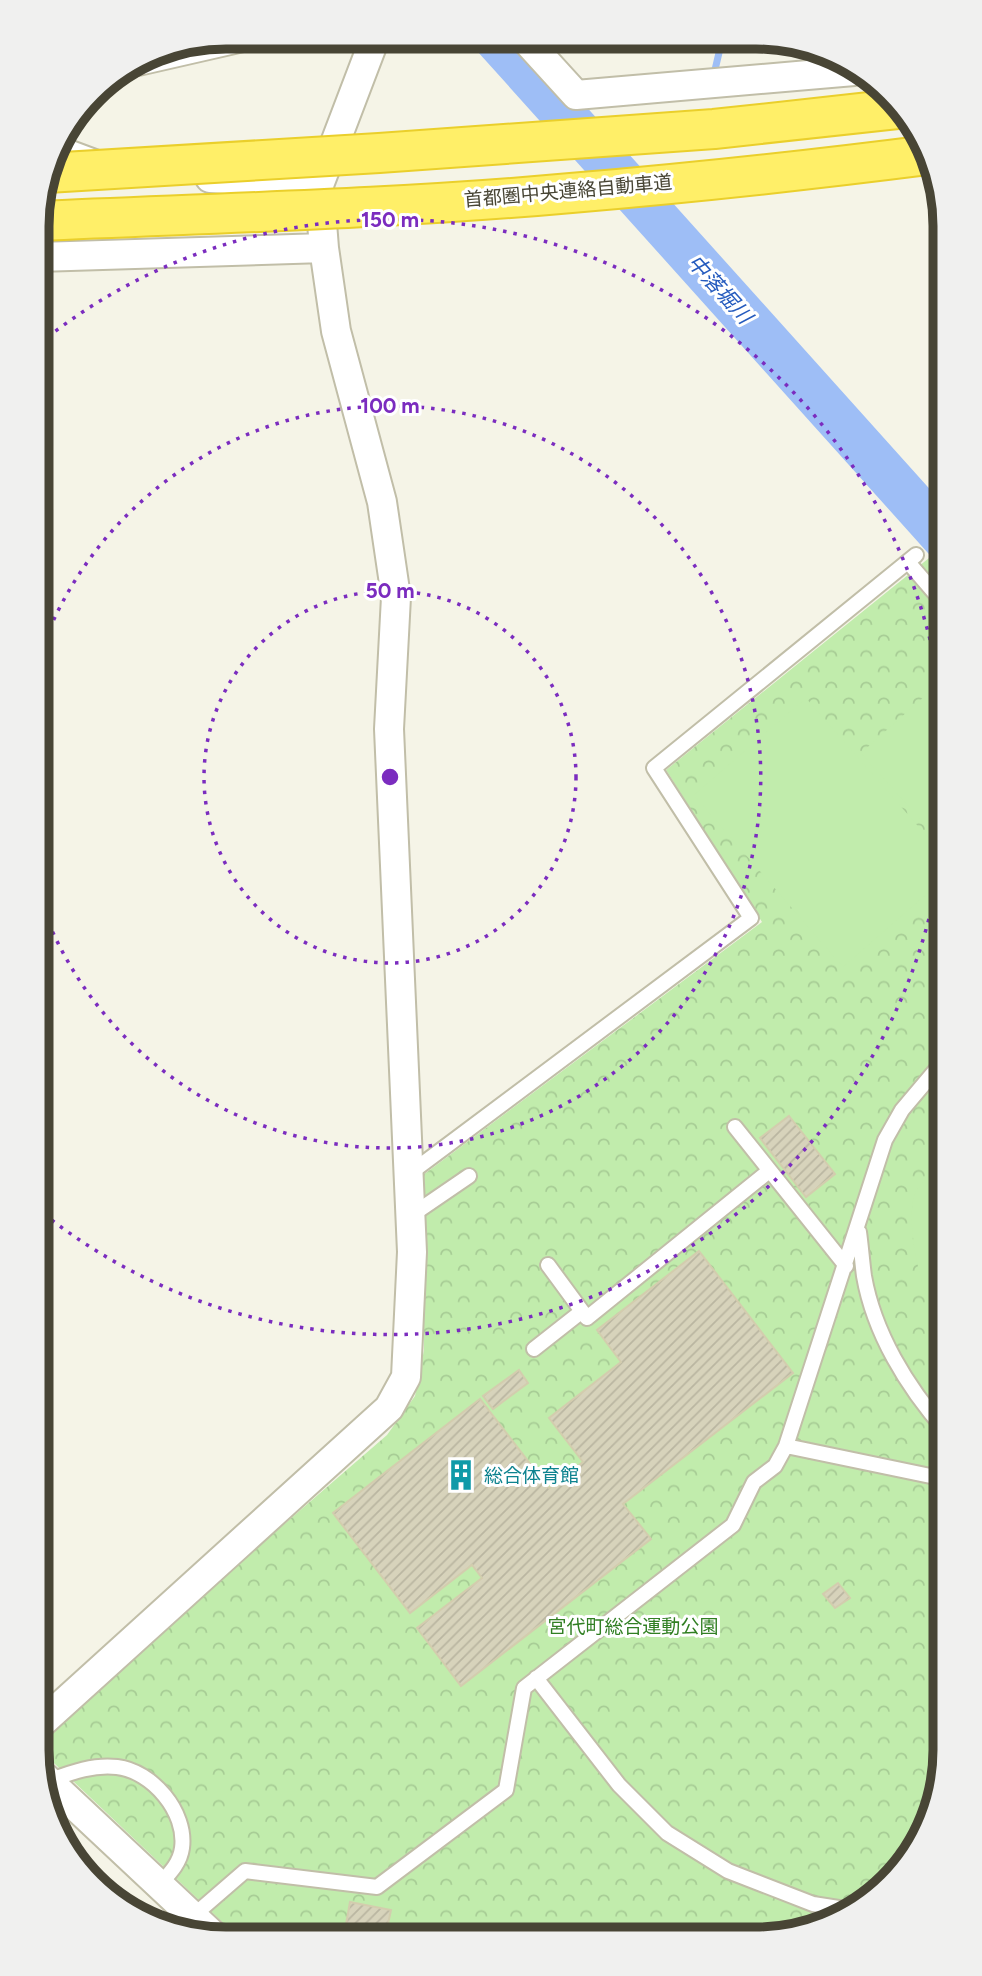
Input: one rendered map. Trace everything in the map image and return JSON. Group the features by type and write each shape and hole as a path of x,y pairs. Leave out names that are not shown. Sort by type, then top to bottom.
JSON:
{"highway":[{"path":"57,172 701,130 889,109"},
{"name":"首都圏中央連絡自動車道","path":"49,220 384,205 569,193 919,156"}],"street":[{"path":"49,1716 389,1408 406,1377 412,1252 389,729 396,597 382,502 336,331 324,248 319,185 371,49"},
{"path":"534,49 576,95 842,72"},
{"path":"64,154 118,172 319,185"},
{"path":"49,257 324,248"},
{"path":"52,1784 202,1925"}],"lane":[{"path":"408,1175 751,918 654,768 912,559 933,588"},
{"path":"193,1916 245,1871 377,1887 506,1790 523,1688 733,1525 754,1482 775,1466 786,1447 885,1140 902,1110 933,1073"},
{"path":"735,1127 846,1266"},
{"path":"548,1265 587,1318 769,1171"},
{"path":"410,1217 469,1176"},
{"path":"858,1224 864,1278 881,1331 901,1373 933,1414"},
{"path":"534,1349 581,1312"},
{"path":"786,1447 933,1477"},
{"path":"536,1678 619,1785 667,1833 728,1871 813,1904 836,1908"},
{"path":"51,1776 82,1769 117,1767 138,1773 158,1786 172,1806 183,1846 178,1863 160,1884"}],"green space":[{"name":"宮代町総合運動公園","path":"933,555 933,1762 930,1785 920,1818 896,1858 864,1890 834,1909 813,1918 779,1925 227,1927 49,1758 49,1728 387,1435 415,1396 424,1350 419,1178 762,922 666,770"},
{"path":"933,689 933,834 861,753"},
{"path":"806,698 933,843 933,888 843,967 694,795"},
{"path":"933,1172 933,1313 919,1269 912,1229 914,1196"}],"building":[{"path":"789,1116 835,1174 806,1197 760,1138"},
{"name":"総合体育館","path":"699,1251 793,1373 623,1504 651,1539 461,1686 417,1628 482,1578 472,1565 410,1613 333,1513 480,1399 549,1488 583,1462 549,1418 621,1362 597,1330"},
{"path":"519,1370 528,1383 493,1409 483,1396"},
{"path":"838,1583 850,1598 835,1608 823,1594"},
{"path":"350,1902 391,1910 387,1927 346,1927"}],"waterway":[{"name":"中落堀川","path":"505,49 933,526"},
{"path":"714,74 720,49"}],"place":[{"name":"総合体育館","path":"461,1475"}]}
